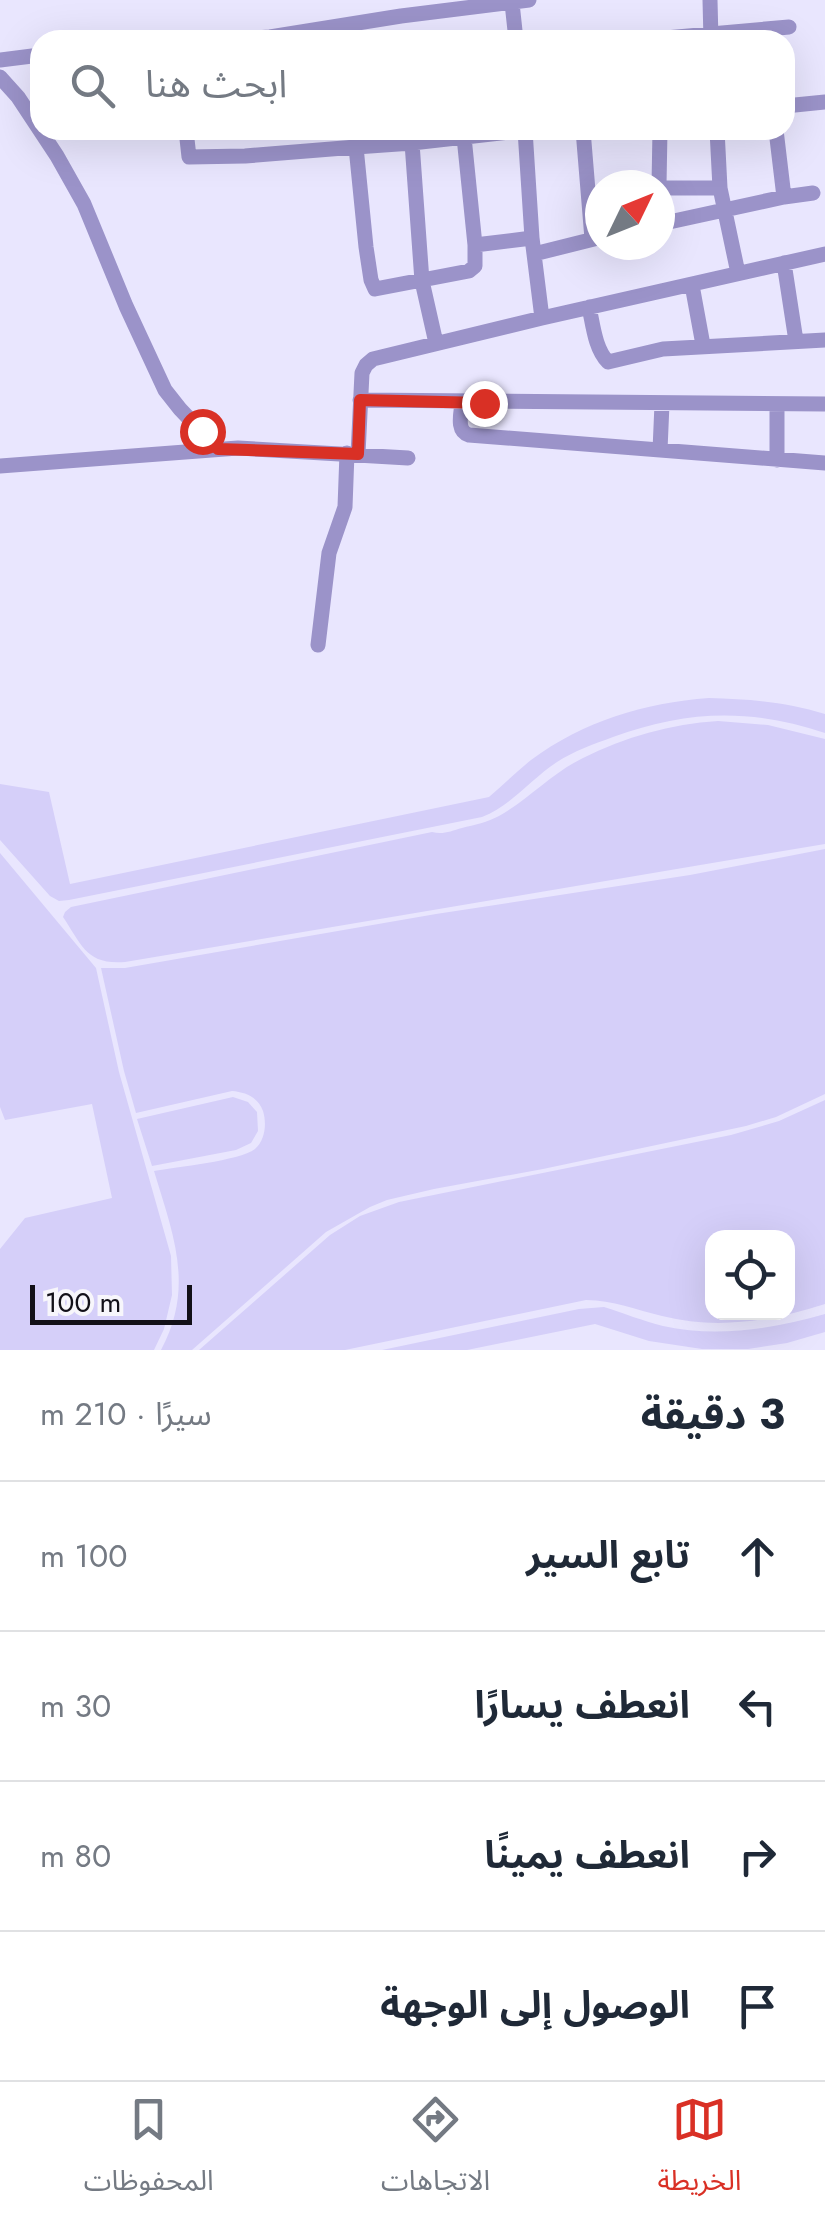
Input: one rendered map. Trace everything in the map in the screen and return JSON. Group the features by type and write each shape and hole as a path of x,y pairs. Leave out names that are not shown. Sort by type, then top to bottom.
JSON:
{"street":[{"path":"710,0 711,30"},
{"path":"314,30 520,1 517,30"},
{"path":"779,30 789,26"},
{"path":"0,60 30,56"},
{"path":"0,76 30,115"},
{"path":"795,105 825,102"},
{"path":"46,140 84,204 166,390 218,449"},
{"path":"187,140 189,157 438,140"},
{"path":"356,146 372,285 379,290 471,270 476,264 464,140"},
{"path":"526,140 542,318"},
{"path":"585,140 588,170"},
{"path":"660,140 660,170"},
{"path":"717,140 720,188 738,272"},
{"path":"777,140 784,197"},
{"path":"412,143 422,281 436,343"},
{"path":"675,187 720,188"},
{"path":"675,221 812,192"},
{"path":"475,246 533,246 585,239"},
{"path":"318,645 329,553 344,506 362,373 369,361 825,254"},
{"path":"784,263 796,342"},
{"path":"692,285 703,346"},
{"path":"589,307 599,348 608,362 651,351 825,340"},
{"path":"360,400 825,404"},
{"path":"462,402 461,428 470,436 825,463"},
{"path":"660,450 662,404"},
{"path":"777,404 777,460"},
{"path":"0,466 218,449 408,458"}],"shaded area":[{"path":"709,698 767,702 825,714 825,733 744,716 667,721 570,754 503,806 482,817 69,900 59,901 50,896 0,840 0,784 49,792 70,884 489,797 551,746 593,725 661,704"},
{"path":"718,721 768,725 825,739 825,844 125,962 102,960 86,951 63,917 71,907 481,823 499,816 561,771 599,751 666,728"},
{"path":"825,849 825,1094 746,1126 387,1200 326,1232 192,1350 161,1350 171,1327 179,1282 174,1239 154,1171 222,1160 255,1149 264,1132 264,1116 254,1099 232,1091 136,1113 101,968 125,968 690,875"},
{"path":"0,853 96,968 119,1072 171,1256 172,1295 154,1350 0,1350 0,1249 25,1218 112,1198 92,1104 5,1120 0,1107"},
{"path":"233,1097 248,1102 257,1112 258,1131 251,1143 236,1150 152,1166 137,1119"},
{"path":"825,1100 825,1304 795,1312 795,1230 705,1230 705,1320 755,1320 724,1323 683,1320 586,1300 345,1350 199,1350 330,1235 360,1216 399,1202 731,1135 779,1121"},
{"path":"604,1307 663,1326 704,1331 765,1328 825,1314 825,1332 748,1349 702,1349 649,1341 595,1324 467,1350 382,1350 579,1309"}],"route":[{"path":"202,431 218,449 358,454 360,400 484,403"}]}
